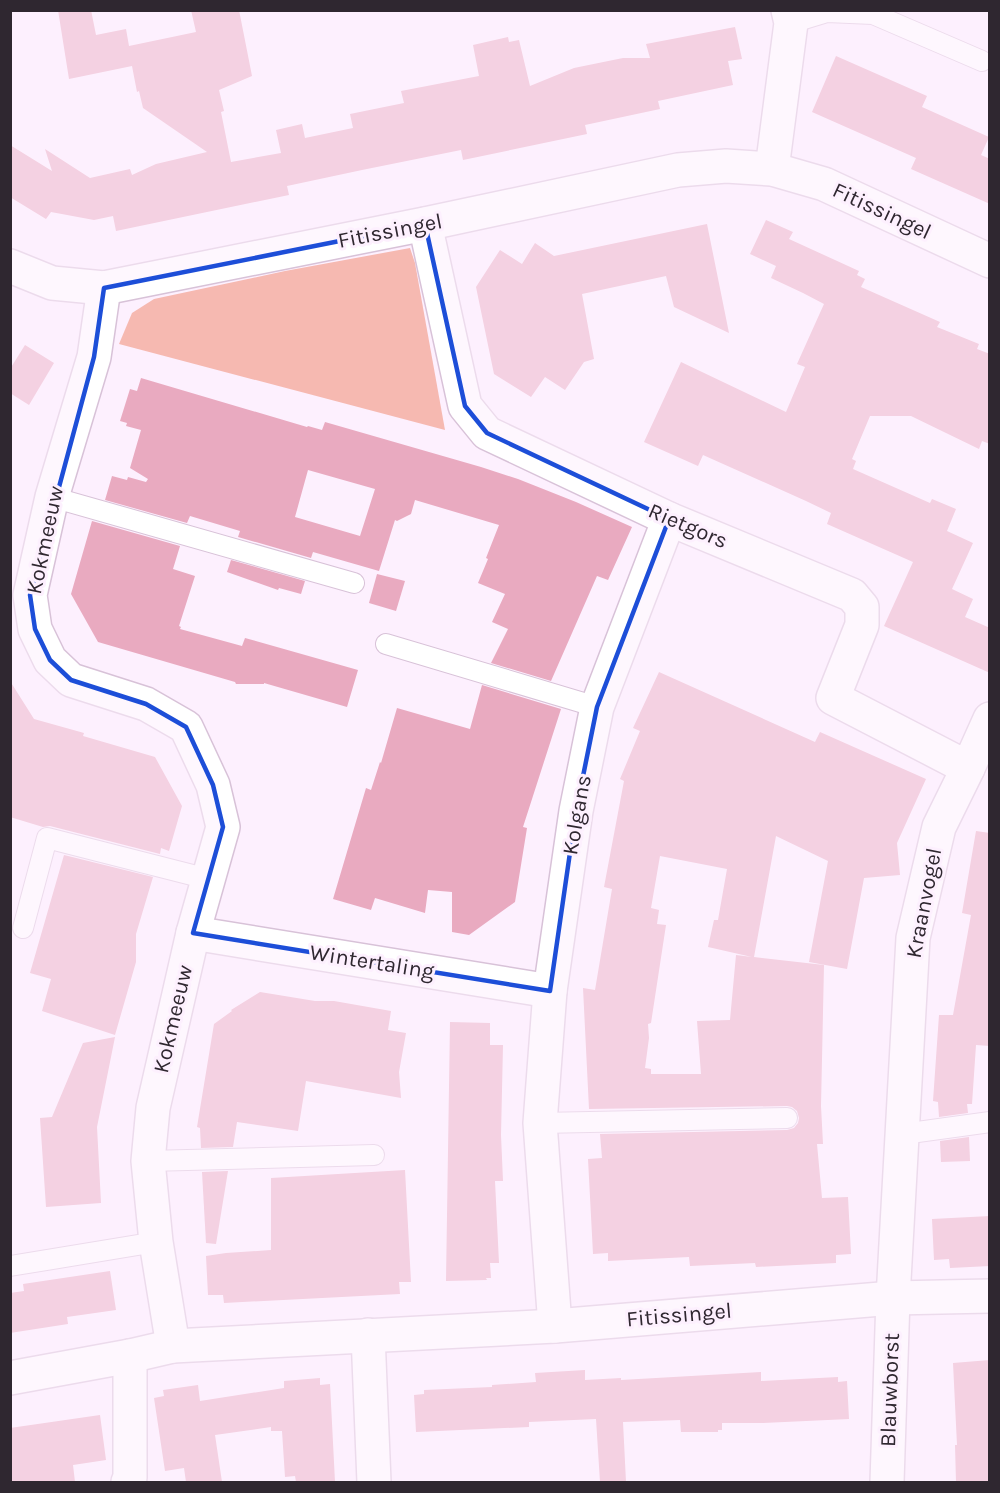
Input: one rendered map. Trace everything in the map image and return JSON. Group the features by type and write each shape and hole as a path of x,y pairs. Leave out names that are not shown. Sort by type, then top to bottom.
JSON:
{"street":[{"path":"772,169 789,17"},
{"name":"Fitissingel","path":"10,266 52,283 104,288 425,224 678,170 726,166 772,169 824,184 990,261"},
{"name":"Rietgors","path":"425,224 465,406 487,433 669,519 852,595 862,607 862,625 833,698 968,768"},
{"name":"Kokmeeuw","path":"104,288 94,357 52,497 30,595 35,629 50,660 71,680 146,704 186,727 213,785 223,827 193,933 153,1108 148,1161 156,1242 173,1346"},
{"name":"Kolgans","path":"555,1326 540,1124 550,991 576,812 597,707 669,519"},
{"name":"Kraanvogel","path":"893,1298 913,938 939,827 990,718"},
{"name":"Wintertaling","path":"193,933 550,991"},
{"name":"Fitissingel","path":"10,1378 173,1346 555,1326 893,1298 990,1296"},
{"name":"Blauwborst","path":"887,1482 893,1298"},
{"path":"368,1335 374,1482"},
{"path":"128,1482 130,1478 130,1356"}],"lane":[{"path":"789,17 827,12 873,14 982,62"},
{"path":"52,497 354,583"},
{"path":"386,644 597,707"},
{"path":"23,928 47,838 208,879"},
{"path":"540,1124 788,1118"},
{"path":"903,1134 990,1122"},
{"path":"148,1161 374,1155"},
{"path":"10,1266 156,1242"}],"highlighted area":[{"path":"425,224 465,406 487,433 669,519 597,707 576,811 550,991 193,933 223,827 213,785 186,727 146,704 71,680 50,660 35,629 30,595 94,357 104,288"}],"shaded area":[{"path":"410,248 415,263 445,430 119,344 132,313 154,299 285,271"}],"building":[{"path":"58,10 91,10 96,35 126,29 129,46 196,32 191,10 239,10 252,76 219,90 231,162 281,153 276,130 302,124 305,138 353,128 350,114 404,103 401,91 479,76 473,45 508,37 509,42 519,40 530,86 574,68 623,58 650,58 646,44 735,27 742,59 728,61 733,85 658,101 660,109 585,125 587,134 463,160 461,150 362,170 287,186 289,195 116,231 113,216 94,220 51,212 46,219 10,197 10,145 52,171 45,149 90,178 130,169 132,175 156,164 207,152 143,108 132,66 69,79"},
{"path":"836,56 927,96 922,107 989,137 981,155 990,159 990,204 911,169 916,158 812,112"},
{"path":"766,220 793,232 789,239 859,271 857,275 865,279 861,287 940,322 937,327 979,344 977,349 990,354 990,444 982,441 979,449 911,416 870,416 852,459 856,461 853,469 930,503 932,499 956,509 947,531 973,543 952,589 973,599 965,617 990,628 990,673 884,626 913,562 827,524 831,513 703,455 698,466 644,442 681,362 786,412 805,367 797,364 824,304 771,278 776,266 750,254"},
{"path":"707,224 729,333 674,307 666,276 582,294 594,359 584,362 565,390 545,377 531,397 494,374 476,287 500,250 522,264 535,243 554,256"},
{"path":"25,345 54,363 29,405 10,393 10,369"},
{"path":"141,378 307,427 322,430 325,422 518,479 632,527 608,580 597,576 551,681 491,663 508,629 492,622 505,594 478,583 499,525 415,500 411,514 395,520 379,571 313,552 311,558 238,537 240,531 190,516 187,523 105,500 112,476 146,482 148,479 130,468 141,430 126,426 127,423 120,421 130,389 137,391","holes":["308,470 375,489 360,536 295,517"]},
{"path":"92,521 180,546 173,569 195,576 180,629 242,646 245,638 358,670 347,707 264,683 236,684 98,642 71,594"},
{"path":"231,560 305,581 301,594 279,588 278,590 227,572"},
{"path":"377,574 405,581 396,611 369,603"},
{"path":"659,672 815,742 820,732 926,779 897,843 900,875 864,878 847,969 809,962 828,861 776,836 754,957 824,965 821,1106 823,1144 817,1144 822,1198 848,1197 851,1254 836,1255 836,1263 756,1267 755,1263 690,1266 689,1257 608,1261 608,1253 593,1254 588,1159 602,1158 600,1134 787,1130 794,1128 799,1118 797,1111 787,1106 589,1109 583,988 595,990 612,889 604,887 624,781 620,779 640,731 633,728","holes":["660,856 727,869 718,920 714,920 708,947 752,957 736,955 730,1020 697,1021 701,1074 651,1074 651,1069 645,1068 649,1038 648,1024 651,1023 666,925 657,924 659,910 651,908"]},
{"path":"10,681 34,719 155,757 182,806 169,851 161,848 160,854 50,826 43,827 10,817"},
{"path":"482,685 561,709 523,827 527,828 515,902 469,935 452,932 452,892 428,890 425,913 375,898 371,910 333,899 366,788 371,790 397,708 470,729"},
{"path":"976,831 990,833 990,1046 976,1045 972,1104 967,1104 968,1113 939,1117 938,1102 933,1101 939,1015 953,1015 971,915 962,913"},
{"path":"64,855 153,877 136,934 136,962 115,1035 42,1011 51,979 30,973"},
{"path":"260,992 391,1011 388,1030 406,1033 399,1072 401,1098 306,1081 298,1131 237,1122 233,1147 201,1148 200,1128 197,1127 214,1024"},
{"path":"450,1022 490,1023 490,1045 503,1045 501,1135 503,1181 495,1181 499,1263 490,1263 491,1278 486,1278 487,1280 446,1281"},
{"path":"115,1037 97,1127 101,1203 46,1207 40,1118 52,1117 83,1043"},
{"path":"969,1137 970,1161 941,1162 940,1141"},
{"path":"405,1170 411,1282 399,1282 400,1294 224,1303 223,1295 208,1295 206,1256 271,1250 271,1178"},
{"path":"228,1171 216,1244 206,1243 202,1172"},
{"path":"990,1216 990,1266 950,1268 949,1259 934,1260 932,1219"},
{"path":"110,1271 116,1310 67,1317 68,1324 10,1333 10,1293 24,1291 23,1284"},
{"path":"990,1360 990,1482 956,1482 955,1445 957,1445 953,1363"},
{"path":"585,1370 585,1380 761,1372 761,1381 838,1377 838,1382 847,1381 849,1419 722,1423 722,1430 718,1432 681,1432 680,1420 623,1422 626,1482 600,1482 596,1419 529,1422 529,1427 416,1432 414,1395 424,1394 424,1390 492,1387 492,1385 536,1382 535,1373"},
{"path":"320,1378 320,1385 330,1384 335,1482 296,1482 295,1476 285,1477 282,1431 271,1431 271,1427 215,1435 222,1482 186,1482 184,1468 165,1471 154,1398 164,1396 163,1390 198,1385 200,1401 284,1388 284,1381"},
{"path":"100,1415 106,1460 73,1465 75,1482 10,1482 10,1428"}]}
